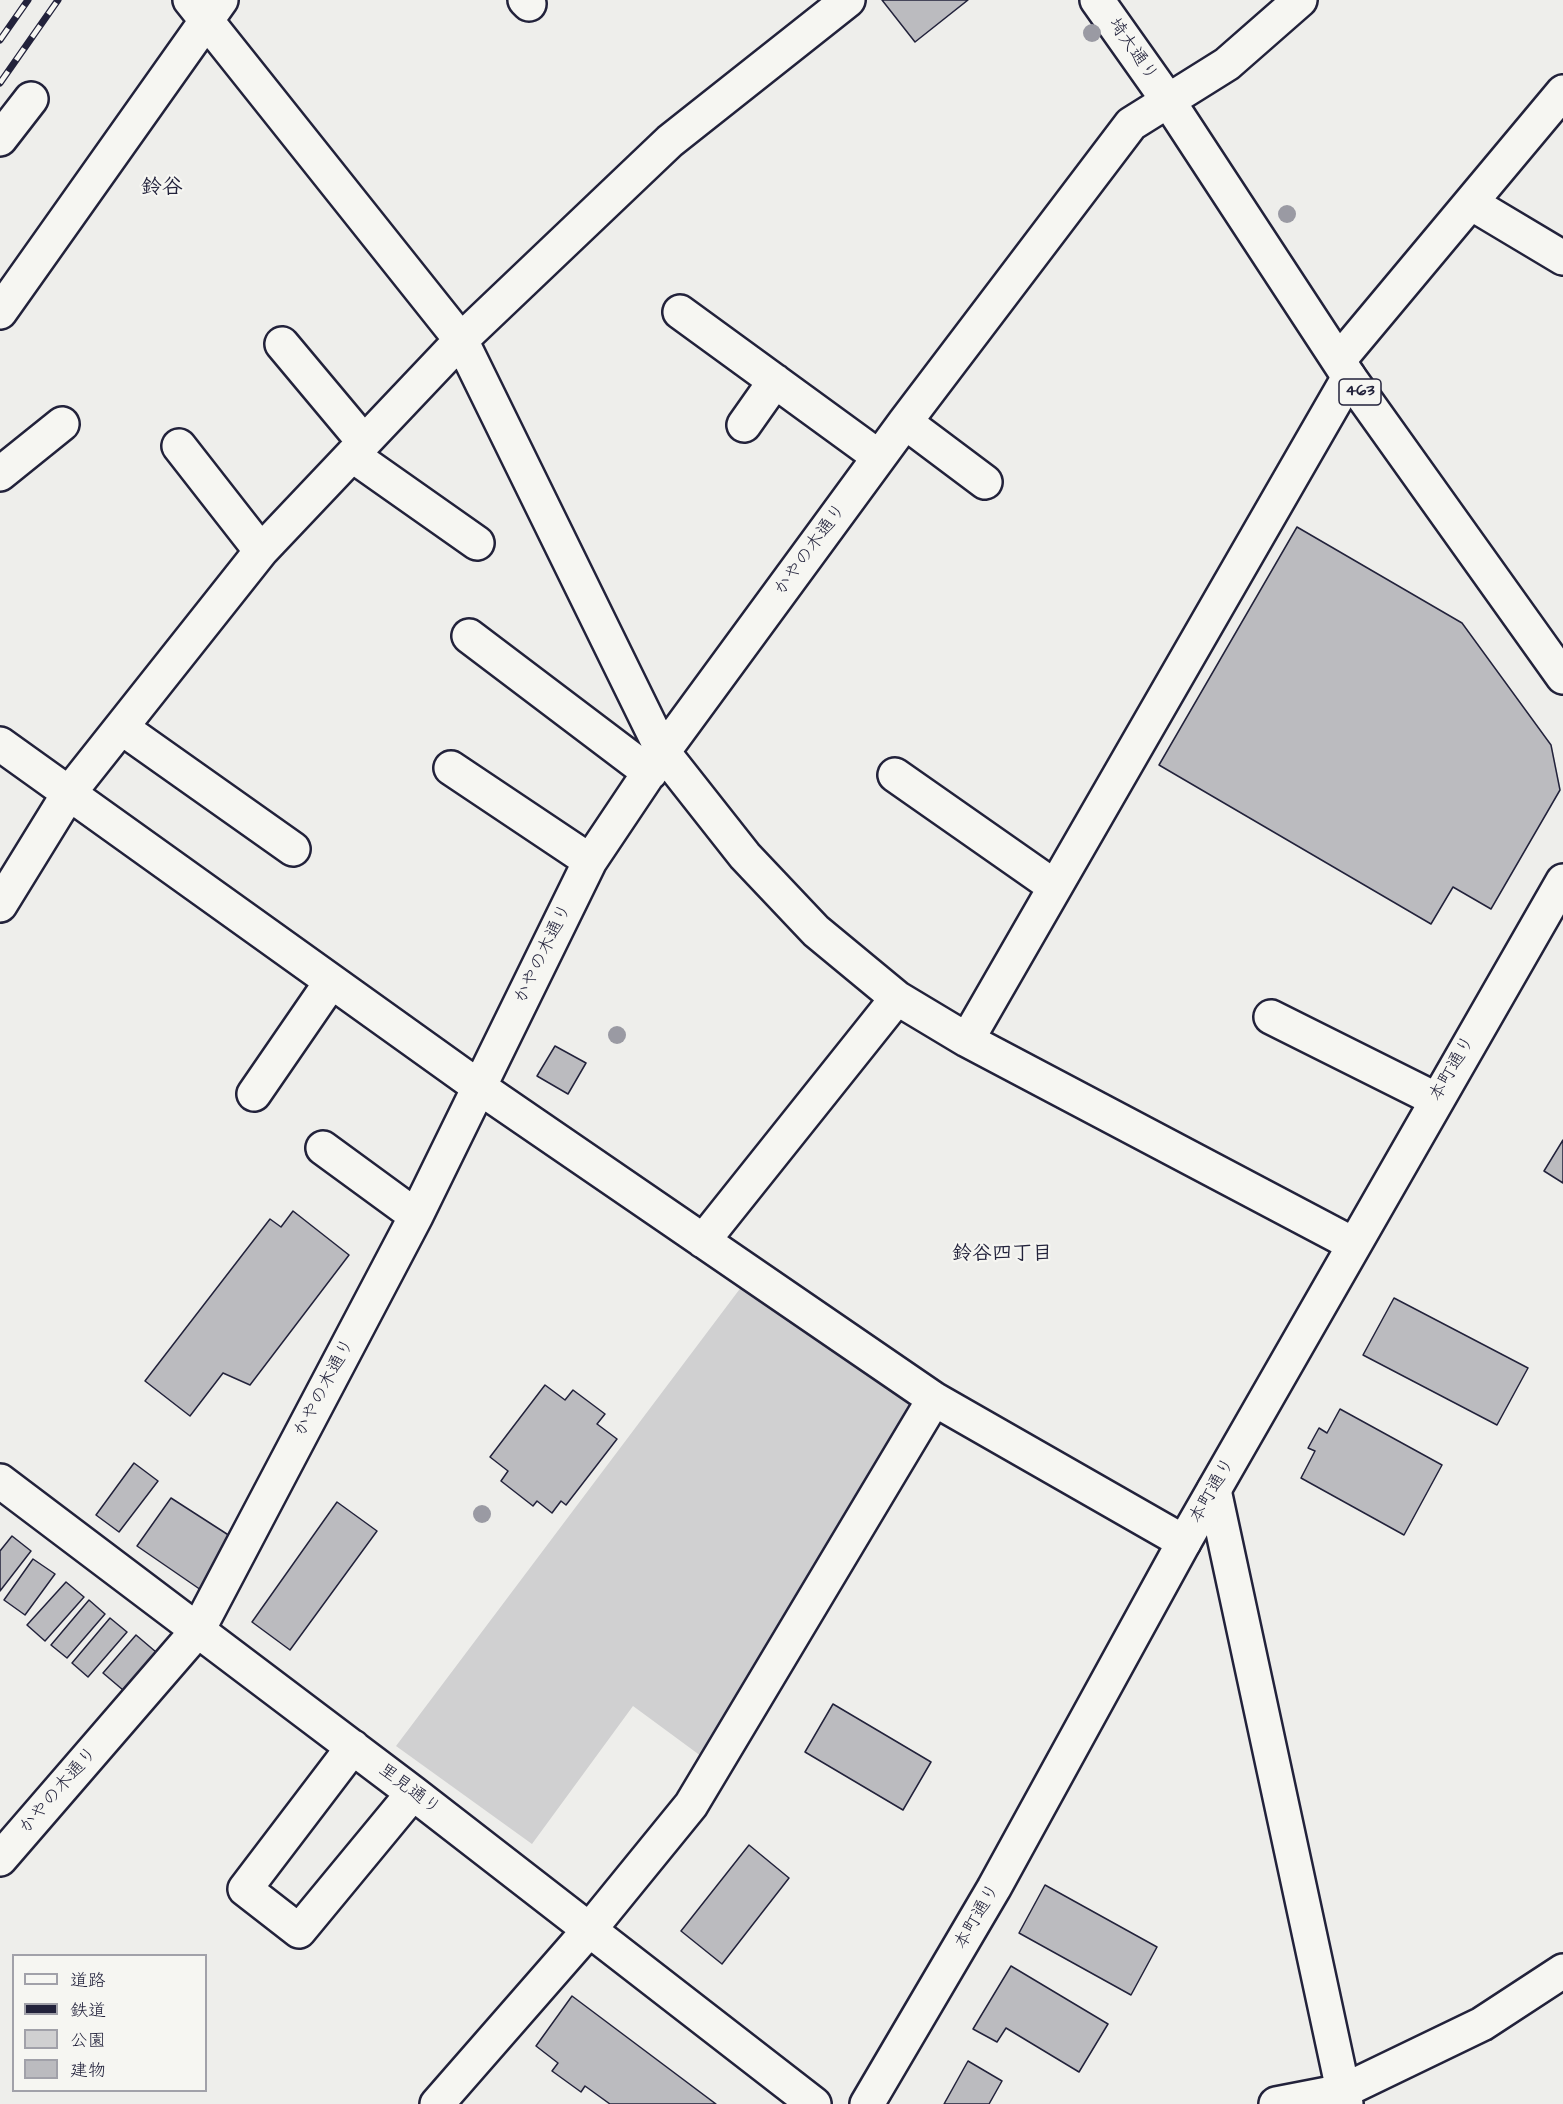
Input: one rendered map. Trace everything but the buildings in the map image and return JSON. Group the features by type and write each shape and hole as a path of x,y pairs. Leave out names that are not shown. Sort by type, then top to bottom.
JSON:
{"main road":[{"path":"0,905 69,793 261,551 461,340 670,141 848,0"},
{"name":"埼大通り","path":"1097,0 1167,99"},
{"name":"かやの木通り","path":"0,1859 198,1630 416,1216 590,861 656,762 905,422 1131,124 1167,99 1227,64 1300,0"},
{"path":"0,312 206,7 461,340 656,762"},
{"path":"967,1040 1344,369 1471,203 1563,92"},
{"path":"0,139 31,99"},
{"name":"463","path":"1167,99 1344,369 1563,677"},
{"path":"1471,203 1563,258"},
{"path":"680,312 879,457"},
{"path":"282,344 358,448 477,543"},
{"path":"744,425 775,381"},
{"path":"905,422 985,482"},
{"path":"0,474 62,424"},
{"path":"179,446 261,551"},
{"path":"470,636 656,762 816,932 897,998 967,1040 1353,1244"},
{"path":"122,728 293,849"},
{"path":"0,744 478,1087 934,1399 1184,1542"},
{"path":"452,768 590,861"},
{"path":"895,775 1055,887"},
{"name":"本町通り","path":"867,2104 915,2028 1184,1542 1435,1099 1563,881"},
{"path":"254,1094 331,982"},
{"path":"703,1241 897,998"},
{"path":"1271,1017 1435,1099"},
{"path":"323,1148 416,1216"},
{"path":"436,2104 590,1929 691,1805 934,1399"},
{"name":"里見通り","path":"0,1481 353,1747 814,2104"},
{"path":"1214,1490 1344,2097"},
{"path":"353,1747 245,1889 299,1931 413,1793"},
{"path":"1276,2104 1344,2097 1482,2024 1563,1971"}],"green space":[{"path":"745,1282 917,1394 705,1759 633,1706 532,1844 396,1746"}],"railway":[{"path":"0,40 28,0"},
{"path":"0,83 58,0"}],"district":[{"name":"鈴谷","path":"162,189"},
{"name":"鈴谷四丁目","path":"1002,1255"}]}
